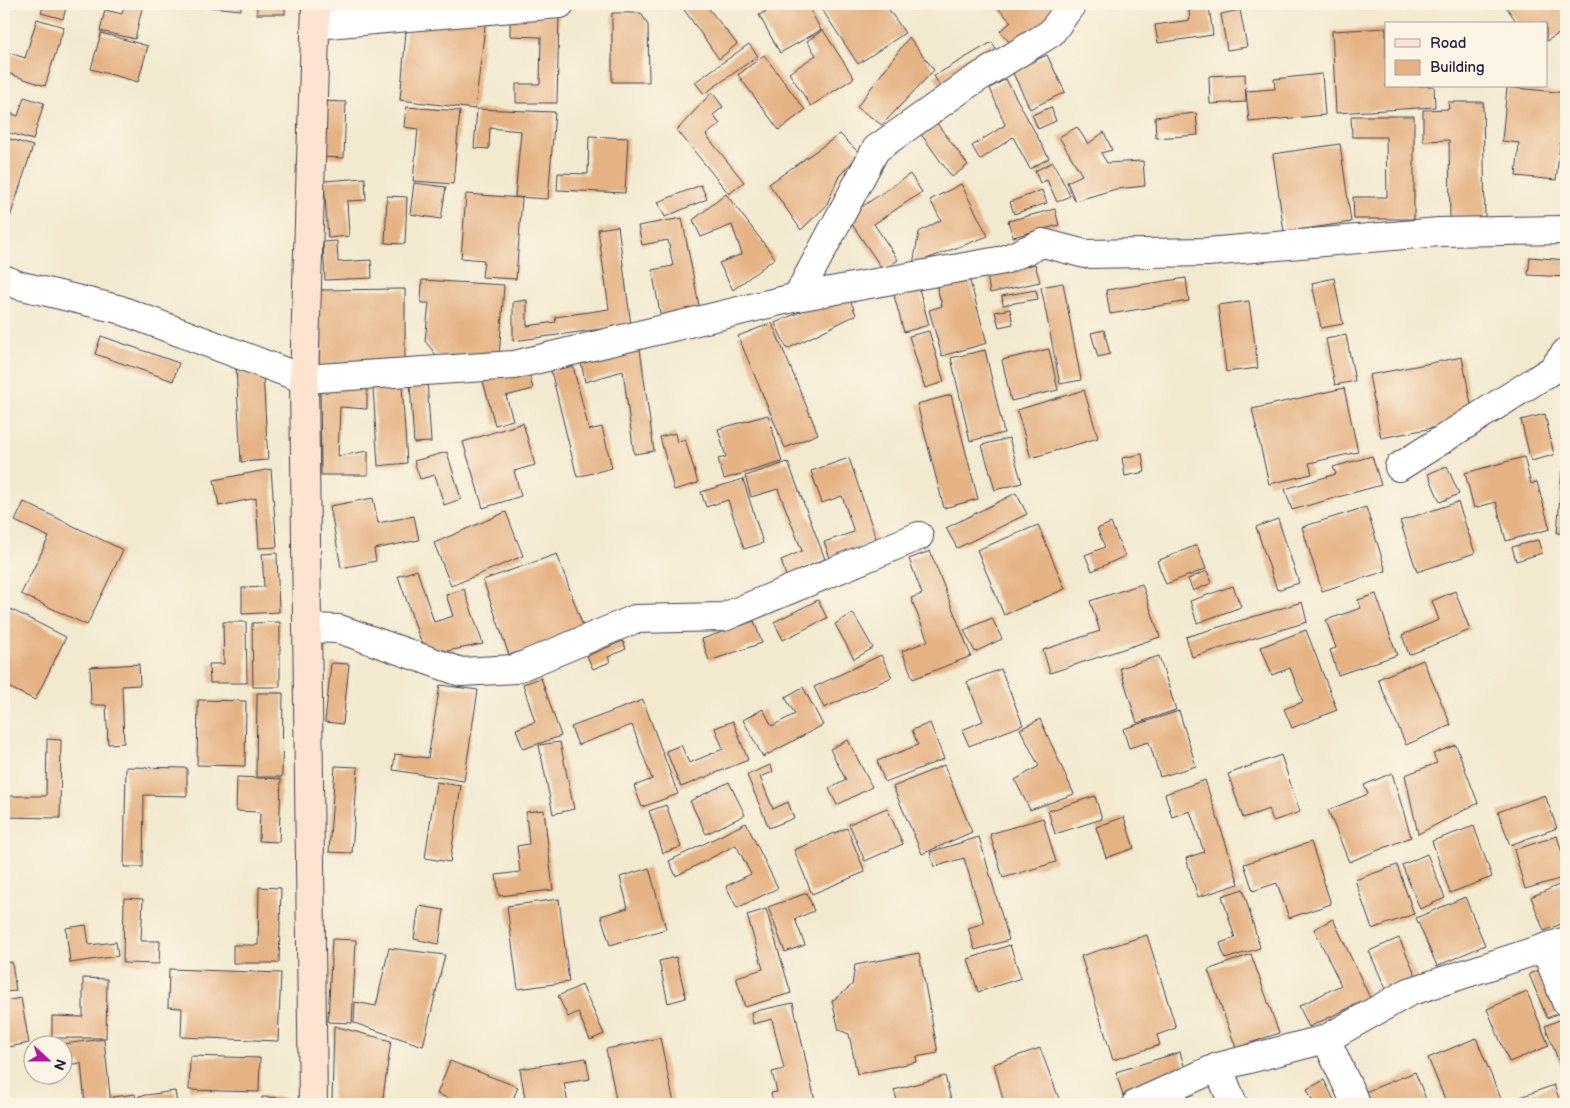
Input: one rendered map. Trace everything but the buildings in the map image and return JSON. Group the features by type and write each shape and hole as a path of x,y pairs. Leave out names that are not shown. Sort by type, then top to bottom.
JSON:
{"street":[{"path":"313,1104 304,378 316,14 560,4"},
{"path":"797,297 876,149 968,84 1051,33 1072,4"},
{"path":"4,280 118,309 304,378 514,365 797,297 1004,260 1043,242 1085,254 1207,252 1439,232 1566,230"},
{"path":"1399,467 1552,370 1566,352"},
{"path":"307,628 339,628 461,672 515,669 635,619 724,616 919,536"},
{"path":"1136,1104 1218,1067 1326,1040 1409,992 1556,944 1566,1002"},
{"path":"1326,1040 1356,1104"},
{"path":"1218,1067 1233,1104"}]}
